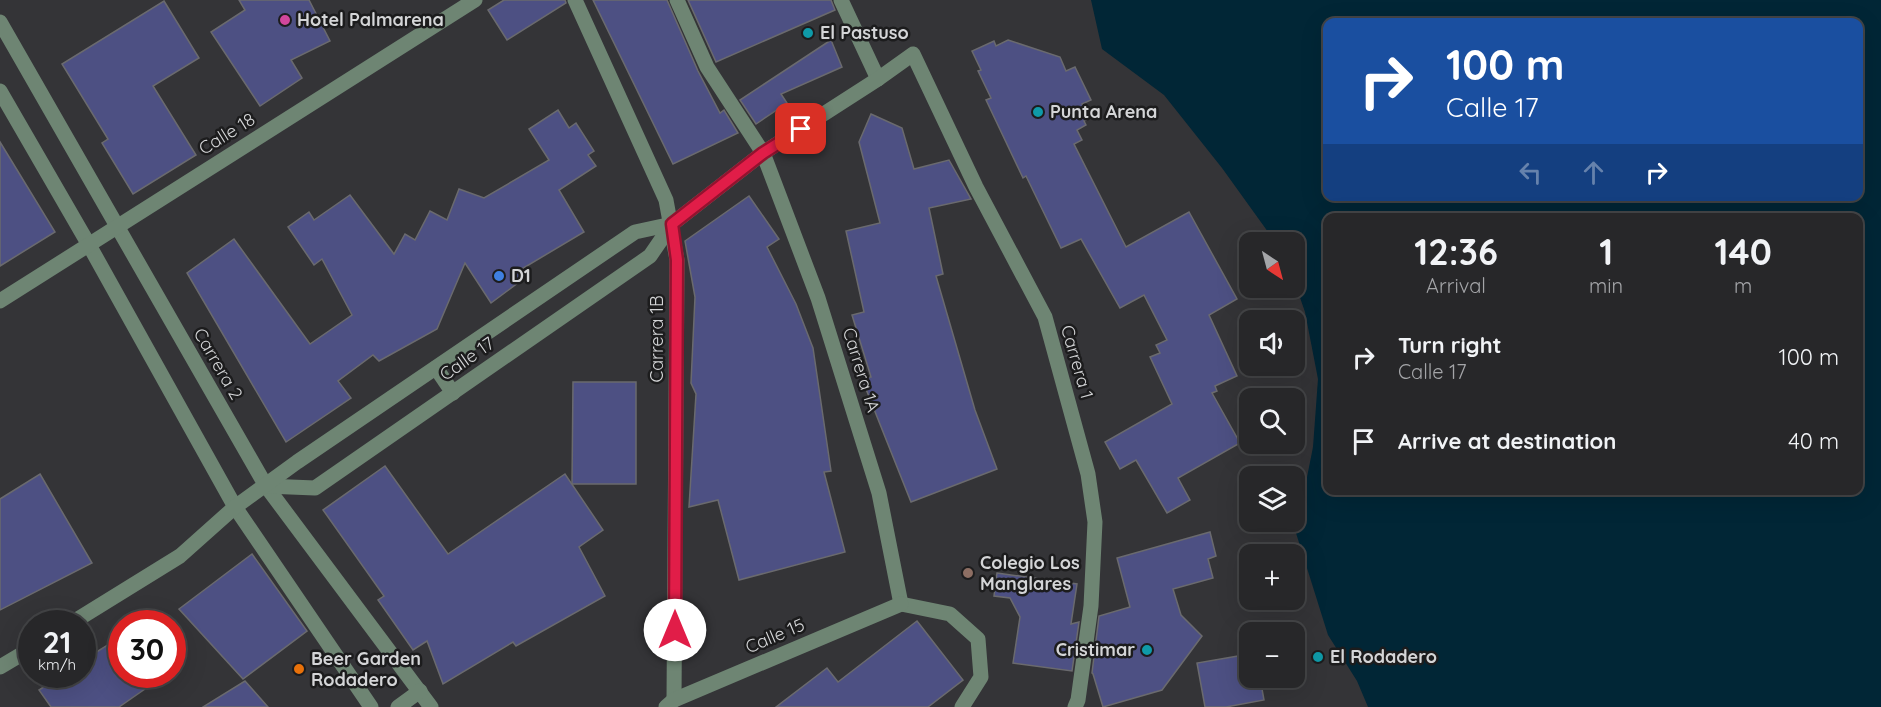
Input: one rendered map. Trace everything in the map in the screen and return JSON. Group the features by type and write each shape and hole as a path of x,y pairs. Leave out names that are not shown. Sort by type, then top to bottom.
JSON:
{"street":[{"name":"Calle 18","path":"0,302 116,226 475,0"},
{"name":"Carrera 1B","path":"575,0 666,200 677,260 670,703"},
{"name":"Carrera 1A","path":"677,0 706,67 763,153 818,298 879,493 901,604"},
{"path":"841,0 878,80"},
{"name":"Carrera 2","path":"0,22 266,486 431,707"},
{"name":"Calle 17","path":"266,486 315,488 650,256 672,224 763,153 878,80 913,54"},
{"name":"Carrera 1","path":"913,54 976,187 1045,317 1088,474 1095,522 1091,606 1078,700 1075,707"},
{"path":"0,91 235,507 371,707"},
{"name":"Calle 17","path":"93,610 180,556 235,507 635,232 672,224"},
{"path":"436,368 453,393"},
{"path":"901,604 950,614 978,639 981,677 962,707"},
{"name":"Calle 15","path":"670,703 901,604"},
{"path":"0,667 18,656"},
{"path":"398,707 420,691"}],"water":[{"path":"1091,0 1881,0 1881,707 1368,707 1357,681 1328,635 1305,562 1305,544 1299,544 1296,533 1305,532 1305,487 1313,447 1318,379 1305,310 1300,298 1305,298 1305,232 1268,232 1222,168 1164,95 1102,49"}],"building":[{"path":"239,0 309,0 330,41 291,60 302,78 260,106 211,32 245,10"},
{"path":"504,0 565,0 566,3 507,40 488,10"},
{"path":"593,0 667,0 698,71 720,113 724,110 738,133 673,164"},
{"path":"688,0 831,0 835,10 716,62"},
{"path":"164,1 199,58 153,86 196,155 133,194 102,143 108,139 62,64"},
{"path":"831,40 842,67 781,94 787,103 756,124 740,100"},
{"path":"1008,40 1060,57 1066,71 1075,67 1091,100 1082,104 1088,119 1084,121 1086,125 1077,130 1082,140 1074,144 1126,247 1189,212 1237,299 1209,315 1237,376 1215,386 1217,391 1212,393 1239,444 1178,478 1190,500 1167,513 1136,460 1120,469 1105,442 1172,404 1150,357 1160,353 1156,345 1167,340 1144,295 1120,308 1081,239 1061,248 1026,176 1023,178 986,100 991,98 978,71 981,70 972,51 994,41 996,46"},
{"path":"558,110 569,128 576,123 594,151 588,155 596,166 559,190 584,232 520,270 526,277 491,303 465,263 437,329 379,361 373,355 338,381 351,398 286,442 187,273 234,239 310,344 352,315 322,259 314,265 288,227 309,212 314,220 350,195 394,254 405,234 415,240 430,211 447,220 459,189 484,198 549,160 529,129"},
{"path":"871,114 902,128 914,169 949,160 971,199 929,208 943,274 936,276 975,410 997,469 911,502 862,379 871,377 852,315 864,312 846,231 880,223 859,142"},
{"path":"0,142 55,232 0,266"},
{"path":"749,196 779,239 767,247 796,304 813,348 831,471 824,472 845,552 739,580 718,500 689,507 696,394 691,383 695,297 685,241"},
{"path":"573,382 636,382 636,484 572,484"},
{"path":"385,466 448,554 565,474 603,530 579,547 605,596 516,646 513,642 443,684 427,641 413,650 378,600 384,596 323,510"},
{"path":"40,474 92,563 0,610 0,499"},
{"name":"Cristimar","path":"1210,532 1216,556 1208,559 1213,578 1173,589 1181,615 1202,636 1162,690 1103,707 1092,673 1099,616 1130,607 1117,558"},
{"path":"252,554 307,631 243,679 186,617 186,610 179,609"},
{"path":"997,573 1077,584 1071,624 1079,622 1072,671 1013,663 1020,617 1010,598 994,596"},
{"path":"917,621 963,680 928,707 776,707 827,668 838,682"},
{"path":"108,645 108,688 146,688 119,707 51,707 39,690 42,688 96,688 96,652"},
{"path":"1239,656 1239,688 1262,688 1264,700 1226,707 1205,707 1197,663"},
{"path":"245,681 268,707 203,707"}],"place":[{"name":"Hotel Palmarena","path":"285,20"},
{"name":"El Pastuso","path":"808,33"},
{"name":"Punta Arena","path":"1038,112"},
{"name":"D1","path":"499,276"},
{"name":"Colegio Los Manglares","path":"968,573"},
{"name":"Cristimar","path":"1147,650"},
{"name":"El Rodadero","path":"1318,657"},
{"name":"Beer Garden Rodadero","path":"299,669"}],"route":[{"path":"675,630 677,260 672,224 763,153 801,129"}]}
